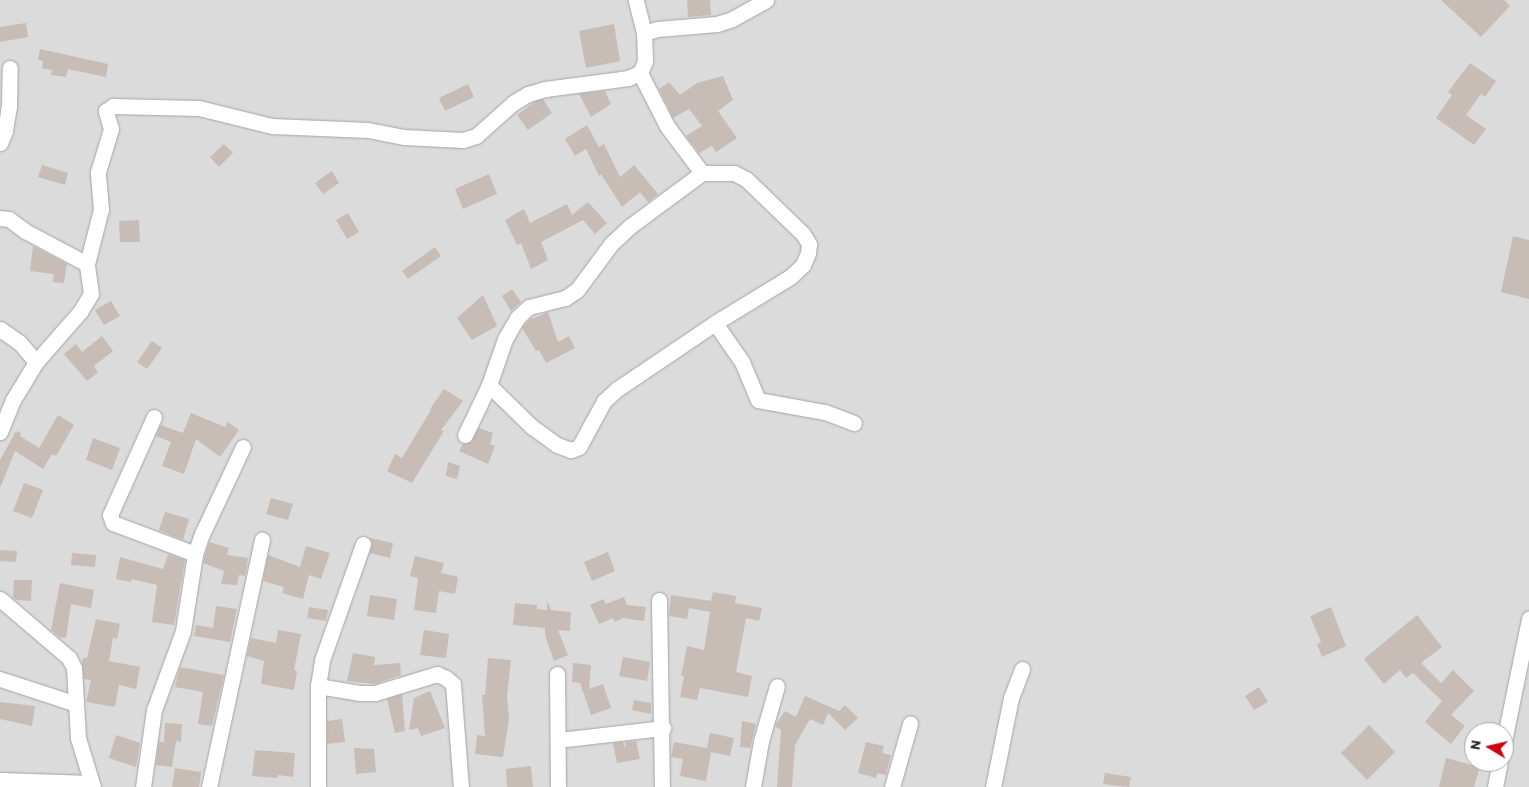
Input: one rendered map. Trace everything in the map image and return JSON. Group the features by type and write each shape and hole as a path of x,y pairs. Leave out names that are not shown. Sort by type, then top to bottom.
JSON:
{"street":[{"path":"0,432 13,400 36,362 80,312 90,294 88,264 101,209 98,172 110,129 106,111 113,106 199,108 272,126 368,130 404,137 463,140 476,136 513,103 528,94 545,88 628,78 640,73 645,61 644,33 636,0"},
{"path":"644,33 663,28 717,24 766,0"},
{"path":"0,143 5,131 9,107 10,68"},
{"path":"640,73 667,126 702,173"},
{"path":"465,435 489,385 505,339 518,318 529,307 565,298 576,290 612,244 629,226 702,173 734,173 746,179 803,234 809,244 804,265 790,277 715,323 617,389 604,401 579,447 571,450 557,445 532,427 489,385"},
{"path":"0,218 10,219 39,239 88,264"},
{"path":"715,323 742,362 758,400 825,412 854,423"},
{"path":"0,329 20,343 36,362"},
{"path":"154,417 110,515 113,522 196,554"},
{"path":"143,787 154,710 184,631 196,554 202,534 243,446"},
{"path":"209,787 262,540"},
{"path":"318,787 318,686 328,637 363,544"},
{"path":"0,599 69,658 74,668 78,738 92,785 0,780"},
{"path":"659,600 663,728 662,787"},
{"path":"1509,722 1525,665 1529,619"},
{"path":"993,787 1011,698 1022,669"},
{"path":"318,686 360,693 375,693 437,674 446,678 454,684 461,787"},
{"path":"557,674 558,787"},
{"path":"0,679 76,704"},
{"path":"752,787 761,742 778,686"},
{"path":"892,787 910,724"},
{"path":"558,740 663,728"},
{"path":"1495,787 1498,772"}],"shaded area":[{"path":"0,0 1529,0 1529,787 0,787"}],"building":[{"path":"687,0 710,0 711,15 688,17"},
{"path":"1441,0 1504,0 1510,6 1481,37"},
{"path":"26,23 28,37 0,42 0,27"},
{"path":"614,24 620,61 586,68 579,31"},
{"path":"40,49 108,64 106,77 68,69 66,77 51,75 52,70 42,68 43,61 38,60"},
{"path":"1470,63 1496,81 1485,97 1481,94 1466,115 1486,129 1474,145 1436,118 1452,95 1448,92"},
{"path":"723,76 733,100 718,111 737,138 716,152 712,146 699,153 686,136 702,126 689,109 673,118 659,89 669,82 680,95 697,83"},
{"path":"468,84 474,97 445,111 439,98"},
{"path":"605,91 611,104 591,117 579,94"},
{"path":"543,99 552,113 528,130 517,115 536,101"},
{"path":"587,125 599,147 604,144 620,177 634,165 658,194 648,202 640,192 622,207 601,174 599,176 586,149 575,156 565,139"},
{"path":"224,144 233,153 219,167 210,157"},
{"path":"42,165 68,173 65,185 38,177"},
{"path":"332,171 339,183 323,194 315,183"},
{"path":"489,174 497,194 463,209 455,189"},
{"path":"588,202 607,223 595,234 583,220 541,242 548,260 531,269 521,243 517,245 505,220 524,209 530,223 567,204 572,215"},
{"path":"348,213 359,232 347,239 336,220"},
{"path":"139,220 140,242 120,242 119,221"},
{"path":"1513,236 1529,240 1529,299 1501,292"},
{"path":"33,246 67,264 64,283 53,282 54,274 30,271"},
{"path":"435,247 441,256 408,279 402,271"},
{"path":"512,289 521,302 511,311 502,296"},
{"path":"483,295 497,326 472,340 457,318"},
{"path":"111,301 120,316 104,325 95,310"},
{"path":"548,312 558,342 569,336 575,348 546,363 539,350 536,351 522,328 531,318"},
{"path":"102,336 113,351 94,366 98,372 87,381 64,354 76,344 82,352"},
{"path":"152,341 162,348 147,369 137,362"},
{"path":"444,389 463,401 441,430 444,431 412,483 387,471 395,454 402,458 430,409"},
{"path":"191,413 225,427 228,422 239,430 220,457 196,439 184,474 162,466 171,442 156,436 161,425 183,433"},
{"path":"58,415 74,425 56,456 52,454 43,469 15,451 0,488 0,460 16,431 21,433 20,436 39,448"},
{"path":"479,428 493,433 490,444 495,446 488,464 459,451 463,444 471,442"},
{"path":"93,438 120,448 112,470 86,460"},
{"path":"448,462 460,466 457,479 446,476"},
{"path":"24,483 43,490 32,518 13,511"},
{"path":"271,498 293,504 288,520 266,514"},
{"path":"165,512 189,519 183,540 159,530"},
{"path":"370,538 393,543 390,558 370,553 372,543"},
{"path":"209,542 229,548 227,555 248,558 245,576 239,575 237,585 221,584 224,571 203,563"},
{"path":"306,546 330,553 321,579 309,575 303,599 282,593 284,587 263,581 268,555 300,567"},
{"path":"0,550 17,551 16,562 0,561"},
{"path":"608,552 615,571 592,581 584,562"},
{"path":"72,553 96,555 95,567 71,565"},
{"path":"168,554 185,560 174,625 152,622 157,585 132,579 131,582 116,579 120,557 163,569"},
{"path":"415,556 444,563 441,573 458,577 455,594 439,591 436,613 414,610 418,578 410,576"},
{"path":"14,580 32,580 31,601 16,600 13,597"},
{"path":"60,583 94,590 91,608 71,604 66,638 59,637 51,630"},
{"path":"713,592 736,596 735,603 762,608 759,621 746,618 736,672 752,676 748,697 700,688 697,700 680,697 684,676 681,676 687,646 704,650 710,612 689,608 687,619 669,616 671,595 711,601"},
{"path":"370,595 397,599 394,620 367,616"},
{"path":"624,597 627,605 646,607 644,621 623,618 615,622 613,618 599,624 590,605 603,599 606,604"},
{"path":"547,601 551,610 571,612 570,631 558,630 568,655 554,661 545,635 545,628 513,625 515,603 537,605 537,609 547,610"},
{"path":"216,606 237,609 230,642 194,636 196,625 213,628"},
{"path":"309,607 328,610 326,621 307,618"},
{"path":"1331,607 1346,646 1322,657 1317,644 1321,642 1310,616"},
{"path":"1417,615 1442,647 1421,663 1441,683 1453,670 1474,691 1451,715 1464,725 1464,727 1451,744 1425,722 1442,701 1413,673 1406,678 1400,670 1384,684 1364,659"},
{"path":"96,619 120,624 117,639 113,638 109,661 140,667 136,689 119,685 115,707 86,702 91,680 84,679 82,663 83,658 87,658"},
{"path":"278,630 301,634 294,670 297,671 294,690 261,684 264,661 247,656 251,638 276,643"},
{"path":"424,630 449,634 446,658 420,655"},
{"path":"353,653 375,657 374,665 400,663 401,675 374,684 347,681"},
{"path":"623,657 650,662 647,681 619,676"},
{"path":"488,658 511,660 507,696 509,719 503,757 475,754 477,735 485,736 482,695 485,695"},
{"path":"573,663 591,665 589,689 603,684 611,708 591,715 580,683 572,682"},
{"path":"180,667 224,675 212,726 198,724 203,692 175,687"},
{"path":"1259,687 1268,702 1254,710 1245,696"},
{"path":"430,691 445,728 421,736 418,728 409,730 414,698"},
{"path":"402,694 405,731 395,733 387,699"},
{"path":"805,696 839,711 845,705 858,718 845,730 828,713 823,725 810,719 795,745 792,787 777,787 781,730 775,726 785,711 796,717"},
{"path":"634,700 651,703 651,714 632,710"},
{"path":"0,702 35,706 32,726 0,719"},
{"path":"342,719 345,742 327,744 327,721"},
{"path":"742,721 756,724 750,748 740,747"},
{"path":"165,723 182,724 181,742 176,741 172,767 156,765 159,742 164,742"},
{"path":"1369,725 1395,752 1367,780 1341,753"},
{"path":"710,733 734,738 730,756 711,752 706,781 680,776 683,759 671,757 674,742 707,748"},
{"path":"116,735 140,743 136,767 109,758"},
{"path":"636,741 640,759 617,763 613,743 623,742 625,748 626,742"},
{"path":"866,742 884,746 882,753 891,755 886,775 877,773 876,778 858,773"},
{"path":"354,748 374,749 376,772 356,774"},
{"path":"255,750 295,753 293,777 278,775 278,778 252,776"},
{"path":"1446,758 1464,763 1464,772 1478,772 1474,787 1439,787"},
{"path":"531,766 533,787 507,787 506,769"},
{"path":"175,768 201,772 199,787 172,787"},
{"path":"1105,773 1131,777 1129,787 1103,784"}]}
